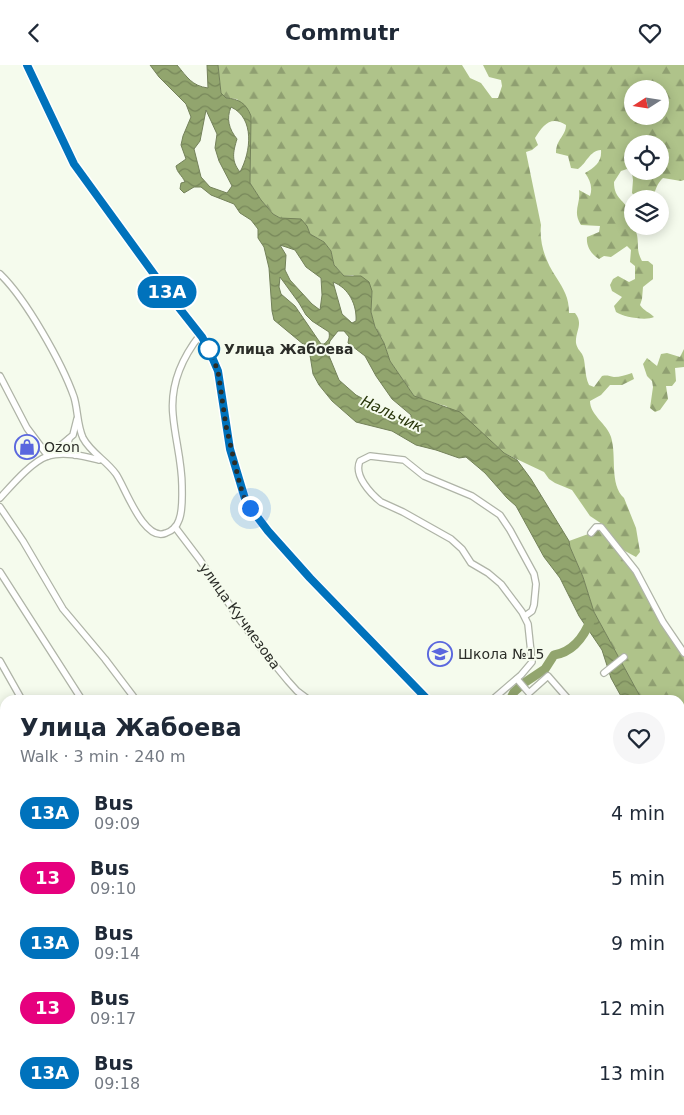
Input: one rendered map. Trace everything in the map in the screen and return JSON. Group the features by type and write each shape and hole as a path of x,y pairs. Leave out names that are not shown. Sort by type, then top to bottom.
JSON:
{"street":[{"path":"27,65 74,164 200,335 209,350 218,371 229,441 246,502 268,531 310,578 423,695"},
{"path":"0,274 24,304 52,353 73,396 86,449 78,455 48,456"},
{"path":"0,498 32,467 71,437 84,439 92,451 114,472 134,508 152,532 162,535 175,527 181,509 182,481 173,414 173,393 175,382 186,355 200,335"},
{"path":"0,376 27,428 48,456"},
{"path":"78,415 67,448 70,453 101,460"},
{"path":"499,695 518,681 532,662 529,631 525,616 501,584 488,573 471,563 459,545 433,528 381,502 375,497 359,474 360,461 370,456 404,460 424,476 472,496 500,515 534,574 536,585 534,605 532,611 525,616"},
{"path":"0,507 23,541 63,609 132,695"},
{"name":"улица Кучмезова","path":"175,527 200,560 236,616 298,695"},
{"path":"592,533 596,527 603,529 632,565 663,622 684,653"},
{"path":"0,572 79,695"},
{"path":"605,673 624,658"},
{"path":"0,661 19,695"},
{"path":"518,681 529,693 548,676 565,695"}],"green space":[{"path":"218,65 462,65 470,78 481,83 492,98 498,98 502,86 501,80 489,77 483,65 684,65 684,180 669,179 669,135 624,135 624,170 621,171 614,182 614,188 624,204 624,235 637,235 638,251 642,261 648,261 653,265 653,279 643,287 640,305 654,317 646,319 635,318 616,312 614,306 622,297 612,291 610,285 613,279 618,276 629,282 635,279 635,266 630,262 631,250 627,246 611,257 604,256 599,259 587,244 587,237 599,232 600,226 581,225 578,220 579,190 590,196 590,184 585,173 597,164 601,150 591,155 578,169 571,168 568,156 556,153 556,148 566,129 566,125 561,122 552,121 541,129 535,138 538,145 526,152 541,225 541,239 544,252 549,265 566,294 569,313 575,313 578,317 579,324 576,343 583,357 589,385 594,387 602,376 616,377 632,373 634,379 622,385 610,385 601,395 590,401 593,411 611,437 616,485 624,498 636,528 640,552 636,557 625,551 610,536 602,524 590,516 572,490 555,483 544,472 504,453 483,434 446,406 414,396 390,361 384,343 375,327 371,312 372,291 353,275 344,276 334,265 331,251 324,242 310,234 307,226 273,214 250,183 251,116 237,99 226,98 221,93"},
{"path":"633,180 661,180 655,190 632,190"},
{"path":"684,349 684,367 675,368 676,381 672,386 666,386 668,399 660,410 655,412 650,408 652,381 647,376 643,364 647,358 657,366 661,354 667,353 680,357"},
{"path":"600,527 624,556 684,653 684,695 639,695 594,612 583,577 570,547 569,541 591,533"}],"water":[{"path":"150,65 177,65 194,83 208,88 207,65 218,65 221,93 226,98 235,99 242,103 251,116 250,183 261,200 273,214 280,218 301,219 307,226 310,234 324,242 331,251 334,265 344,276 361,276 369,282 372,291 371,312 375,327 384,343 390,361 414,396 460,412 504,453 517,460 531,479 569,541 594,612 639,695 620,695 611,678 602,650 579,616 560,578 544,557 516,506 485,473 466,457 459,458 416,445 392,431 356,422 332,401 319,385 313,374 309,349 274,320 269,268 264,247 258,238 258,229 251,220 240,213 234,204 211,195 201,187 194,187 184,193 180,189 181,183 185,182 176,166 186,159 181,145 191,117 186,104 159,77","holes":["231,107 239,112 244,119 249,136 247,155 240,172 234,160 237,139 229,124","206,110 217,134 215,148 219,161 232,186 227,193 210,187 201,177 194,149 200,141","280,245 295,250 306,267 321,278 322,295 320,310 290,280 285,270 286,255","280,277 306,315 329,332 329,339 326,343 321,344 295,306 281,294 279,287","333,282 343,288 351,298 355,309 356,321 352,323 342,314","338,331 344,331 349,337 348,343 365,356 392,399 411,415 411,419 402,420 356,395 339,380 327,351 330,341"]}],"waterway":[{"path":"512,695 524,683 545,669 554,655 567,651 577,643 591,619"}],"bus line":[{"name":"13А","path":"27,65 74,164 172,299 202,337 214,359 218,371 230,449 246,502 268,531 310,578 423,695"}],"place":[{"name":"Улица Жабоева","path":"209,349"},
{"name":"Ozon","path":"27,447"},
{"name":"Школа №15","path":"440,654"}],"route":[{"path":"209,349 218,371 230,449 243,495 250,508"}],"water label":[{"name":"Нальчик","path":"392,414"}]}
